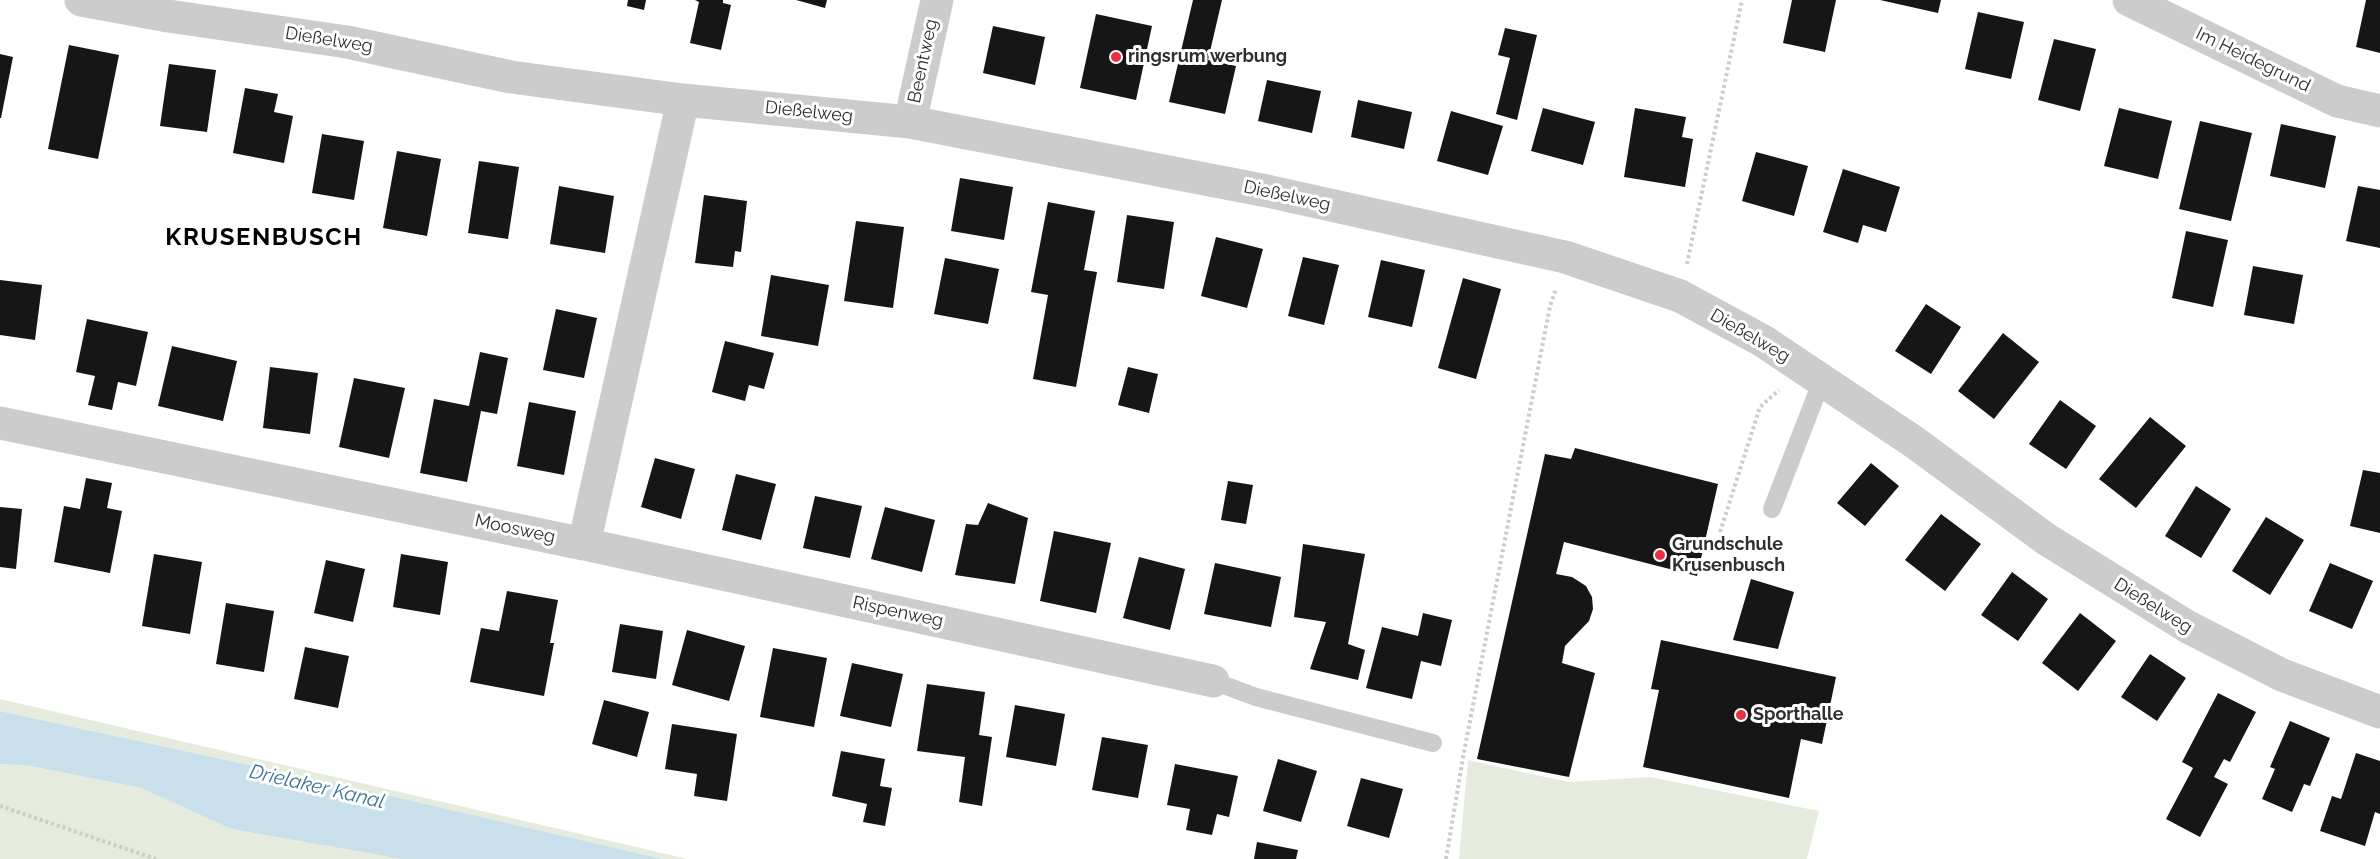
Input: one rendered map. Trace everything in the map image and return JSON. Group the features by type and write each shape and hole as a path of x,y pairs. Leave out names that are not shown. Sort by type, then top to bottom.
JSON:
{"street":[{"name":"Dießelweg","path":"81,0 168,16 347,42 511,76 683,100 910,122 1267,192 1565,257 1680,296 1763,341 1914,442 2046,538 2188,627 2282,675 2380,712"},
{"name":"Beentweg","path":"910,122 937,0"},
{"name":"Im Heidegrund","path":"2129,0 2337,100 2380,111"},
{"path":"584,544 683,100"},
{"name":"Moosweg","path":"0,423 584,544"},
{"name":"Rispenweg","path":"584,544 1213,681"}],"lane":[{"path":"1772,509 1813,374"},
{"path":"1213,681 1256,697 1433,743"}],"path":[{"path":"1680,296 1742,0"},
{"path":"1446,859 1464,752 1548,318 1565,257"},
{"path":"1720,532 1760,407 1813,374"},
{"path":"0,806 156,859"}],"green space":[{"path":"0,699 688,859 663,859 365,790 0,711"},
{"path":"1468,760 1568,782 1650,777 1819,811 1807,859 1459,859"},
{"path":"0,764 30,766 141,788 231,829 401,859 0,859"}],"water":[{"name":"Drielaker Kanal","path":"0,711 365,790 663,859 401,859 231,829 141,788 30,766 0,764"}],"building":[{"path":"628,0 646,0 644,10 627,6"},
{"path":"695,0 723,0 723,3 731,5 721,50 690,43 699,2"},
{"path":"796,0 827,0 825,8"},
{"path":"1193,0 1222,0 1208,60 1236,66 1225,114 1169,102"},
{"path":"1792,0 1836,0 1825,52 1783,43"},
{"path":"1880,0 1941,0 1938,13"},
{"path":"2366,0 2380,0 2380,53 2356,47"},
{"path":"1978,12 2024,22 2011,79 1965,69"},
{"name":"ringsrum werbung","path":"1096,14 1152,26 1136,100 1080,88"},
{"path":"993,26 1045,37 1035,85 983,73"},
{"path":"1505,28 1537,35 1517,120 1496,114 1510,58 1498,55"},
{"path":"2054,39 2096,49 2080,111 2038,100"},
{"path":"69,45 119,55 98,159 48,149"},
{"path":"0,54 13,57 1,118 0,118"},
{"path":"169,64 216,70 207,132 160,126"},
{"path":"1267,80 1321,91 1312,133 1258,121"},
{"path":"245,88 278,94 274,112 293,116 284,163 233,153"},
{"path":"1358,100 1412,112 1404,149 1351,137"},
{"path":"1543,108 1595,122 1583,165 1531,151"},
{"path":"1635,108 1686,117 1682,137 1693,139 1685,187 1624,177"},
{"path":"2119,108 2172,121 2158,179 2104,166"},
{"path":"1451,111 1503,126 1488,175 1437,161"},
{"path":"2200,121 2252,133 2231,221 2179,209"},
{"path":"2281,124 2336,136 2325,188 2270,176"},
{"path":"322,134 364,141 354,200 312,193"},
{"path":"397,151 441,159 427,236 383,228"},
{"path":"1756,152 1808,166 1794,216 1742,201"},
{"path":"479,161 519,167 508,239 468,233"},
{"path":"1843,169 1900,187 1886,232 1863,225 1858,243 1823,232"},
{"path":"960,178 1013,187 1004,240 951,231"},
{"path":"559,186 614,196 605,253 550,244"},
{"path":"2358,186 2380,190 2380,248 2346,241"},
{"path":"704,195 747,201 741,252 735,251 733,267 695,263"},
{"path":"1048,202 1095,211 1084,270 1097,272 1076,387 1033,379 1048,295 1031,292"},
{"path":"1127,215 1174,222 1164,289 1117,282"},
{"path":"856,221 904,227 893,308 844,301"},
{"path":"2186,231 2228,240 2213,307 2172,298"},
{"path":"1216,237 1263,249 1247,308 1201,296"},
{"path":"1303,257 1339,265 1324,325 1288,316"},
{"path":"945,258 999,269 988,324 934,314"},
{"path":"1381,260 1425,270 1412,327 1368,317"},
{"path":"2253,266 2303,275 2294,324 2244,315"},
{"path":"771,275 829,285 818,346 761,336"},
{"path":"1463,278 1501,289 1476,379 1438,368"},
{"path":"0,280 42,285 35,340 0,335"},
{"path":"1926,304 1961,327 1931,374 1895,351"},
{"path":"556,309 597,318 584,378 543,370"},
{"path":"87,319 148,332 136,386 118,382 112,410 88,405 95,376 76,372"},
{"path":"2003,333 2039,362 1994,419 1958,391"},
{"path":"725,341 774,353 764,389 749,385 745,401 712,392"},
{"path":"172,346 237,361 223,421 158,406"},
{"path":"480,352 508,358 497,414 481,411 467,482 420,473 434,399 469,406"},
{"path":"270,367 318,373 310,434 263,428"},
{"path":"1128,367 1158,374 1149,413 1118,405"},
{"path":"354,378 405,388 389,458 339,447"},
{"path":"2060,400 2096,426 2066,469 2029,444"},
{"path":"529,402 576,411 564,475 517,466"},
{"path":"2150,417 2186,446 2136,508 2099,479"},
{"path":"1575,448 1718,484 1697,576 1564,542 1556,574 1572,577 1586,586 1592,597 1593,609 1589,621 1565,646 1562,663 1595,673 1569,777 1477,759 1545,454 1571,459"},
{"path":"655,458 695,469 681,519 641,507"},
{"path":"1871,463 1899,486 1865,526 1837,503"},
{"path":"2363,470 2380,473 2380,533 2350,526"},
{"path":"736,474 776,484 761,540 722,530"},
{"path":"86,478 112,483 107,508 122,511 110,573 54,562 64,506 80,509"},
{"path":"1228,481 1253,485 1246,524 1221,520"},
{"path":"2196,486 2231,509 2201,558 2165,536"},
{"path":"815,496 862,506 850,558 803,548"},
{"path":"988,503 1028,518 1015,584 955,575 966,524 978,525"},
{"path":"0,507 22,509 16,569 0,567"},
{"path":"885,507 935,520 922,572 871,559"},
{"path":"1941,514 1981,544 1945,591 1905,560"},
{"path":"2266,517 2304,540 2270,595 2232,571"},
{"path":"1054,531 1111,543 1096,613 1040,601"},
{"path":"1303,544 1365,554 1348,644 1365,650 1358,680 1310,669 1326,622 1294,617"},
{"path":"154,554 202,562 190,634 142,626"},
{"path":"401,554 448,562 440,615 393,607"},
{"path":"1139,557 1185,569 1170,630 1123,618"},
{"path":"326,560 365,569 353,622 314,613"},
{"path":"1215,563 1281,577 1271,627 1204,614"},
{"path":"2330,563 2373,581 2352,629 2309,611"},
{"path":"2012,572 2048,599 2018,641 1981,615"},
{"path":"1751,579 1794,592 1778,649 1733,640"},
{"path":"507,591 558,600 550,643 554,643 544,696 470,682 481,628 499,631"},
{"path":"226,603 274,611 264,672 216,664"},
{"path":"1423,613 1452,620 1441,666 1421,661 1412,699 1366,688 1382,627 1418,636"},
{"path":"2080,613 2116,641 2078,691 2042,663"},
{"path":"620,624 663,631 656,679 612,672"},
{"path":"687,630 745,646 729,701 672,685"},
{"name":"Sporthalle","path":"1661,640 1836,677 1822,744 1801,739 1789,798 1643,767 1659,690 1651,689"},
{"path":"305,647 349,656 338,708 294,699"},
{"path":"773,648 827,658 814,727 760,717"},
{"path":"2150,654 2186,678 2157,721 2121,697"},
{"path":"852,663 903,674 891,727 840,716"},
{"path":"927,684 985,692 979,735 992,737 982,806 959,802 965,757 917,751"},
{"path":"2218,693 2256,712 2230,762 2224,759 2214,777 2228,784 2200,837 2166,819 2193,768 2182,762"},
{"path":"604,700 649,712 637,757 592,744"},
{"path":"1015,705 1065,714 1056,766 1006,757"},
{"path":"2290,721 2330,738 2310,786 2304,784 2292,812 2262,799 2275,769 2270,767"},
{"path":"672,724 737,734 727,801 694,796 697,774 665,769"},
{"path":"1102,737 1148,745 1138,798 1092,790"},
{"path":"841,751 885,759 880,786 892,788 885,826 863,822 867,804 832,796"},
{"path":"2356,753 2380,761 2380,814 2375,812 2365,846 2320,831 2332,796 2341,799"},
{"path":"1278,759 1317,771 1301,822 1263,811"},
{"path":"1175,764 1238,776 1229,817 1217,814 1212,835 1186,830 1190,809 1167,805"},
{"path":"1361,778 1403,789 1389,838 1347,826"},
{"path":"1257,842 1298,850 1296,859 1254,859"}],"place":[{"name":"ringsrum werbung","path":"1116,57"},
{"name":"Grundschule Krusenbusch","path":"1660,555"},
{"name":"Sporthalle","path":"1741,715"}],"district":[{"name":"KRUSENBUSCH","path":"264,238"}]}
